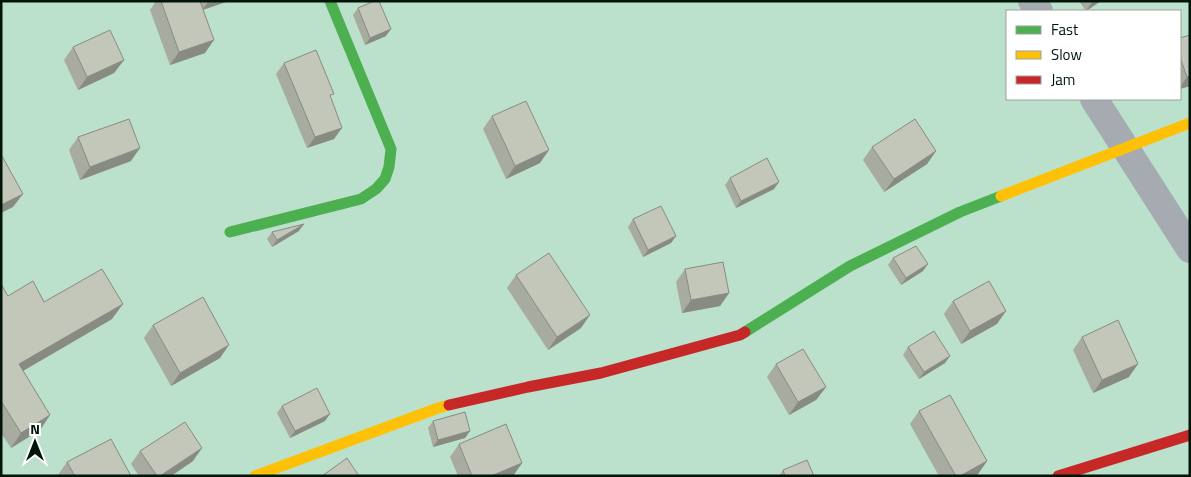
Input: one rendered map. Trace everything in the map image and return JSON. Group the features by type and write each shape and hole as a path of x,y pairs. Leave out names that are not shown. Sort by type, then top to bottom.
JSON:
{"street":[{"path":"230,232 361,199 378,188 390,171 391,148 330,1"},
{"path":"1095,100 1190,249"},
{"path":"255,476 438,408 528,387 602,373 740,335 850,266 960,212 1190,123"},
{"path":"1058,476 1190,435"}],"building":[{"path":"161,1 200,1 214,40 179,52"},
{"path":"374,1 379,1 391,29 370,38 358,8"},
{"path":"110,30 124,60 87,77 73,47"},
{"path":"1190,35 1190,76 1187,77 1181,60 1181,38"},
{"path":"316,50 334,94 330,95 342,128 315,137 284,63"},
{"path":"526,101 549,150 515,166 492,116"},
{"path":"129,119 140,148 90,167 78,137"},
{"path":"915,119 936,151 894,179 872,147"},
{"path":"1,157 23,194 1,205"},
{"path":"767,158 779,182 741,201 730,178"},
{"path":"661,206 676,236 648,250 633,219"},
{"path":"304,224 277,240 272,232"},
{"path":"916,246 928,264 906,278 893,258"},
{"path":"549,253 590,315 557,337 516,275"},
{"path":"723,262 729,293 691,300 685,269"},
{"path":"102,269 123,304 19,364 50,415 21,433 1,401 1,284 8,296 33,281 44,302"},
{"path":"989,281 1006,311 970,331 953,301"},
{"path":"203,297 229,345 180,373 153,325"},
{"path":"1118,320 1138,364 1102,380 1082,337"},
{"path":"934,331 950,356 924,372 908,347"},
{"path":"803,349 826,387 798,402 776,364"},
{"path":"317,388 330,414 295,431 282,406"},
{"path":"950,395 987,461 960,476 956,476 919,411"},
{"path":"465,412 470,431 438,440 433,421"},
{"path":"185,422 202,448 160,476 157,476 140,451"},
{"path":"506,424 522,463 491,476 472,476 459,444"},
{"path":"111,439 131,476 75,476 67,462"},
{"path":"347,458 359,476 322,476"},
{"path":"807,460 814,476 785,476 783,470"}],"traffic: fast":[{"path":"230,232 361,199 376,189 385,179 389,167 391,149 330,1"},
{"path":"745,332 850,266 960,212 1001,196"}],"traffic: slow":[{"path":"1001,196 1190,123"},
{"path":"255,476 449,405"}],"traffic: jam":[{"path":"449,405 601,373 740,335 745,332"},
{"path":"1058,476 1190,435"}]}
